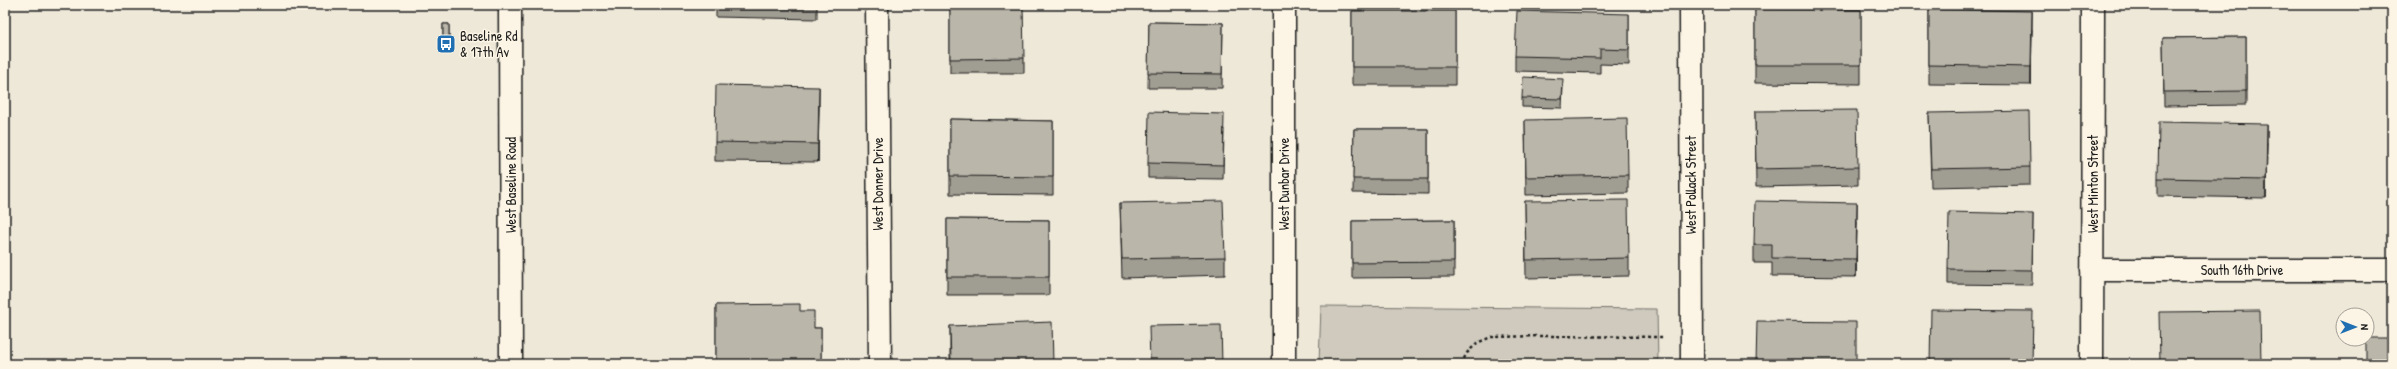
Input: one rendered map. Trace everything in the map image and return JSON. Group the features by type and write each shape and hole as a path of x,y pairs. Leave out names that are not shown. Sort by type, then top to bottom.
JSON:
{"street":[{"name":"West Baseline Road","path":"510,5 511,364"},
{"name":"West Donner Drive","path":"877,5 880,364"},
{"name":"West Dunbar Drive","path":"1284,5 1284,364"},
{"name":"West Pollack Street","path":"1691,5 1692,364"},
{"name":"West Minton Street","path":"2092,364 2093,5"},
{"name":"South 16th Drive","path":"2092,270 2392,270"}],"path":[{"path":"1461,364 1467,353 1477,343 1491,337 1665,337"}],"shaded area":[{"path":"1321,306 1657,309 1658,364 1319,364"}],"building":[{"path":"1023,5 1024,58 950,59 950,6"},
{"path":"1755,9 1861,10 1861,65 1755,65"},
{"path":"1929,9 2032,11 2031,67 1929,65"},
{"path":"1352,11 1455,11 1455,67 1352,67"},
{"path":"1517,11 1629,14 1629,50 1600,49 1600,58 1515,56"},
{"path":"1149,22 1223,23 1222,74 1148,73"},
{"path":"443,24 449,24 449,42 443,42"},
{"path":"2246,37 2246,91 2164,92 2163,38"},
{"path":"1523,77 1563,79 1562,99 1522,98"},
{"path":"716,85 819,87 818,144 715,142"},
{"path":"1857,110 1858,167 1756,169 1755,111"},
{"path":"2029,111 2030,167 1931,169 1929,113"},
{"path":"1149,112 1224,114 1223,165 1148,163"},
{"path":"1627,118 1628,175 1526,177 1525,120"},
{"path":"950,119 1053,121 1053,177 950,176"},
{"path":"2159,122 2267,124 2266,180 2158,178"},
{"path":"1354,129 1428,129 1428,179 1353,179"},
{"path":"1628,200 1629,258 1526,260 1525,201"},
{"path":"1223,201 1225,257 1122,259 1120,203"},
{"path":"1755,201 1857,203 1856,259 1772,258 1772,245 1754,245"},
{"path":"1949,212 2033,214 2032,270 1948,269"},
{"path":"947,219 1049,220 1049,277 947,277"},
{"path":"1454,220 1454,262 1352,263 1352,221"},
{"path":"800,304 800,311 814,311 814,328 821,328 821,360 716,361 716,305"},
{"path":"1931,310 2033,311 2032,364 1930,364"},
{"path":"2260,311 2261,364 2160,364 2159,312"},
{"path":"1757,321 1856,322 1856,364 1756,364"},
{"path":"1052,322 1053,364 951,364 950,326"},
{"path":"1221,325 1222,364 1150,364 1149,326"},
{"path":"2375,338 2392,338 2392,364 2366,364 2366,347 2375,347"}],"place":[{"name":"Baseline Rd & 17th Av","path":"446,44"}]}
